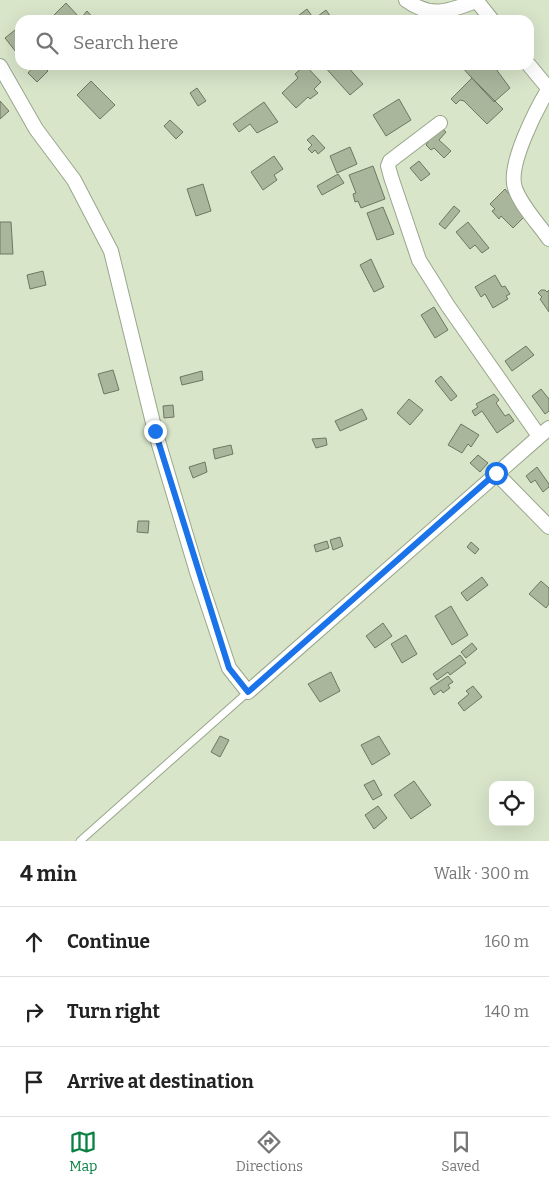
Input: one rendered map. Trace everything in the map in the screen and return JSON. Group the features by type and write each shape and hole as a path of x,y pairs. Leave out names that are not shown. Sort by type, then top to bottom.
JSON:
{"street":[{"path":"406,0 427,11 445,13 476,0 488,15"},
{"path":"0,66 36,130 74,180 110,251 155,431 197,572 229,668 248,692 544,432 448,306 419,260 396,195 388,166 390,161 440,123"},
{"path":"533,70 549,88 520,152 514,170 514,186 519,198 549,239"},
{"path":"496,473 549,527"}],"lane":[{"path":"80,841 248,692"}],"building":[{"path":"66,3 77,15 54,15"},
{"path":"307,9 311,15 299,15"},
{"path":"326,10 330,15 319,15"},
{"path":"15,30 15,51 5,38"},
{"path":"31,70 48,71 37,82 28,73"},
{"path":"299,70 310,70 321,82 314,89 318,93 310,99 308,97 296,108 282,93 298,78 295,74"},
{"path":"328,70 350,70 363,84 350,95"},
{"path":"465,70 497,70 510,88 494,102"},
{"path":"472,78 503,109 487,124 464,101 460,100 456,104 451,99"},
{"path":"91,81 115,105 100,119 77,95"},
{"path":"197,88 206,101 198,106 190,93"},
{"path":"399,99 411,120 386,136 373,115"},
{"path":"0,101 9,111 0,119"},
{"path":"264,102 278,122 257,133 250,124 239,132 233,124"},
{"path":"170,120 183,132 176,139 164,126"},
{"path":"436,123 446,132 439,140 451,151 444,158 434,148 431,150 426,145 428,142 422,137"},
{"path":"313,135 325,148 318,154 315,150 312,153 308,149 312,145 307,140"},
{"path":"350,147 357,164 337,173 330,156"},
{"path":"274,156 283,169 274,175 277,180 263,190 251,172"},
{"path":"419,161 430,174 421,181 410,168"},
{"path":"373,166 385,199 361,208 358,201 355,202 353,194 356,193 349,175"},
{"path":"338,174 344,183 322,195 317,186"},
{"path":"203,184 211,211 196,216 187,189"},
{"path":"505,189 526,215 513,228 501,216 499,219 492,211 495,209 490,204"},
{"path":"454,206 460,211 445,229 439,224"},
{"path":"383,207 394,234 377,240 367,213"},
{"path":"0,222 11,222 13,254 0,254"},
{"path":"468,222 489,248 482,253 475,245 470,249 456,232"},
{"path":"371,259 384,287 374,292 360,265"},
{"path":"43,271 46,285 30,289 27,275"},
{"path":"495,275 502,287 505,286 510,294 506,296 508,299 493,308 485,294 481,297 475,287"},
{"path":"541,290 547,292 549,290 549,312 540,299 542,297 538,293"},
{"path":"434,307 448,330 435,338 421,315"},
{"path":"526,346 534,355 512,371 505,361"},
{"path":"113,370 119,390 104,394 98,374"},
{"path":"202,371 203,380 182,385 180,377"},
{"path":"441,376 457,396 451,401 435,381"},
{"path":"541,389 549,399 549,411 545,414 532,396"},
{"path":"494,394 499,400 496,403 505,416 509,414 514,421 497,433 482,411 475,416 472,411 478,407 476,404"},
{"path":"409,399 423,410 410,425 397,413"},
{"path":"173,405 174,417 164,418 163,406"},
{"path":"362,409 367,419 340,431 335,421"},
{"path":"461,424 479,435 471,447 468,444 462,453 448,445"},
{"path":"326,438 327,445 316,448 312,439"},
{"path":"231,445 233,454 215,459 213,449"},
{"path":"478,455 488,463 480,472 470,463"},
{"path":"205,462 207,472 193,478 189,467"},
{"path":"537,467 549,484 549,487 543,492 535,480 531,483 526,476"},
{"path":"138,521 149,521 148,533 137,532"},
{"path":"340,537 343,546 333,550 330,540"},
{"path":"327,541 329,548 316,552 314,545"},
{"path":"471,542 479,549 475,554 467,547"},
{"path":"482,577 488,585 467,601 461,593"},
{"path":"541,581 549,588 549,604 546,608 529,594"},
{"path":"451,606 468,635 452,645 435,616"},
{"path":"383,623 392,636 375,648 366,636"},
{"path":"406,635 417,654 402,663 391,644"},
{"path":"472,643 477,649 466,658 461,652"},
{"path":"460,655 466,663 450,675 448,672 437,680 433,674"},
{"path":"331,672 340,691 320,702 308,684"},
{"path":"448,676 453,682 448,685 450,688 443,693 441,690 434,695 430,688"},
{"path":"473,686 482,697 464,711 458,703 469,694 466,691"},
{"path":"220,736 229,740 220,757 211,752"},
{"path":"379,736 390,754 372,765 361,745"},
{"path":"374,780 382,795 373,800 364,785"},
{"path":"414,781 431,805 411,819 394,795"},
{"path":"378,806 387,818 374,829 365,815"}],"route":[{"path":"155,431 197,572 229,668 248,692 496,473"}]}
